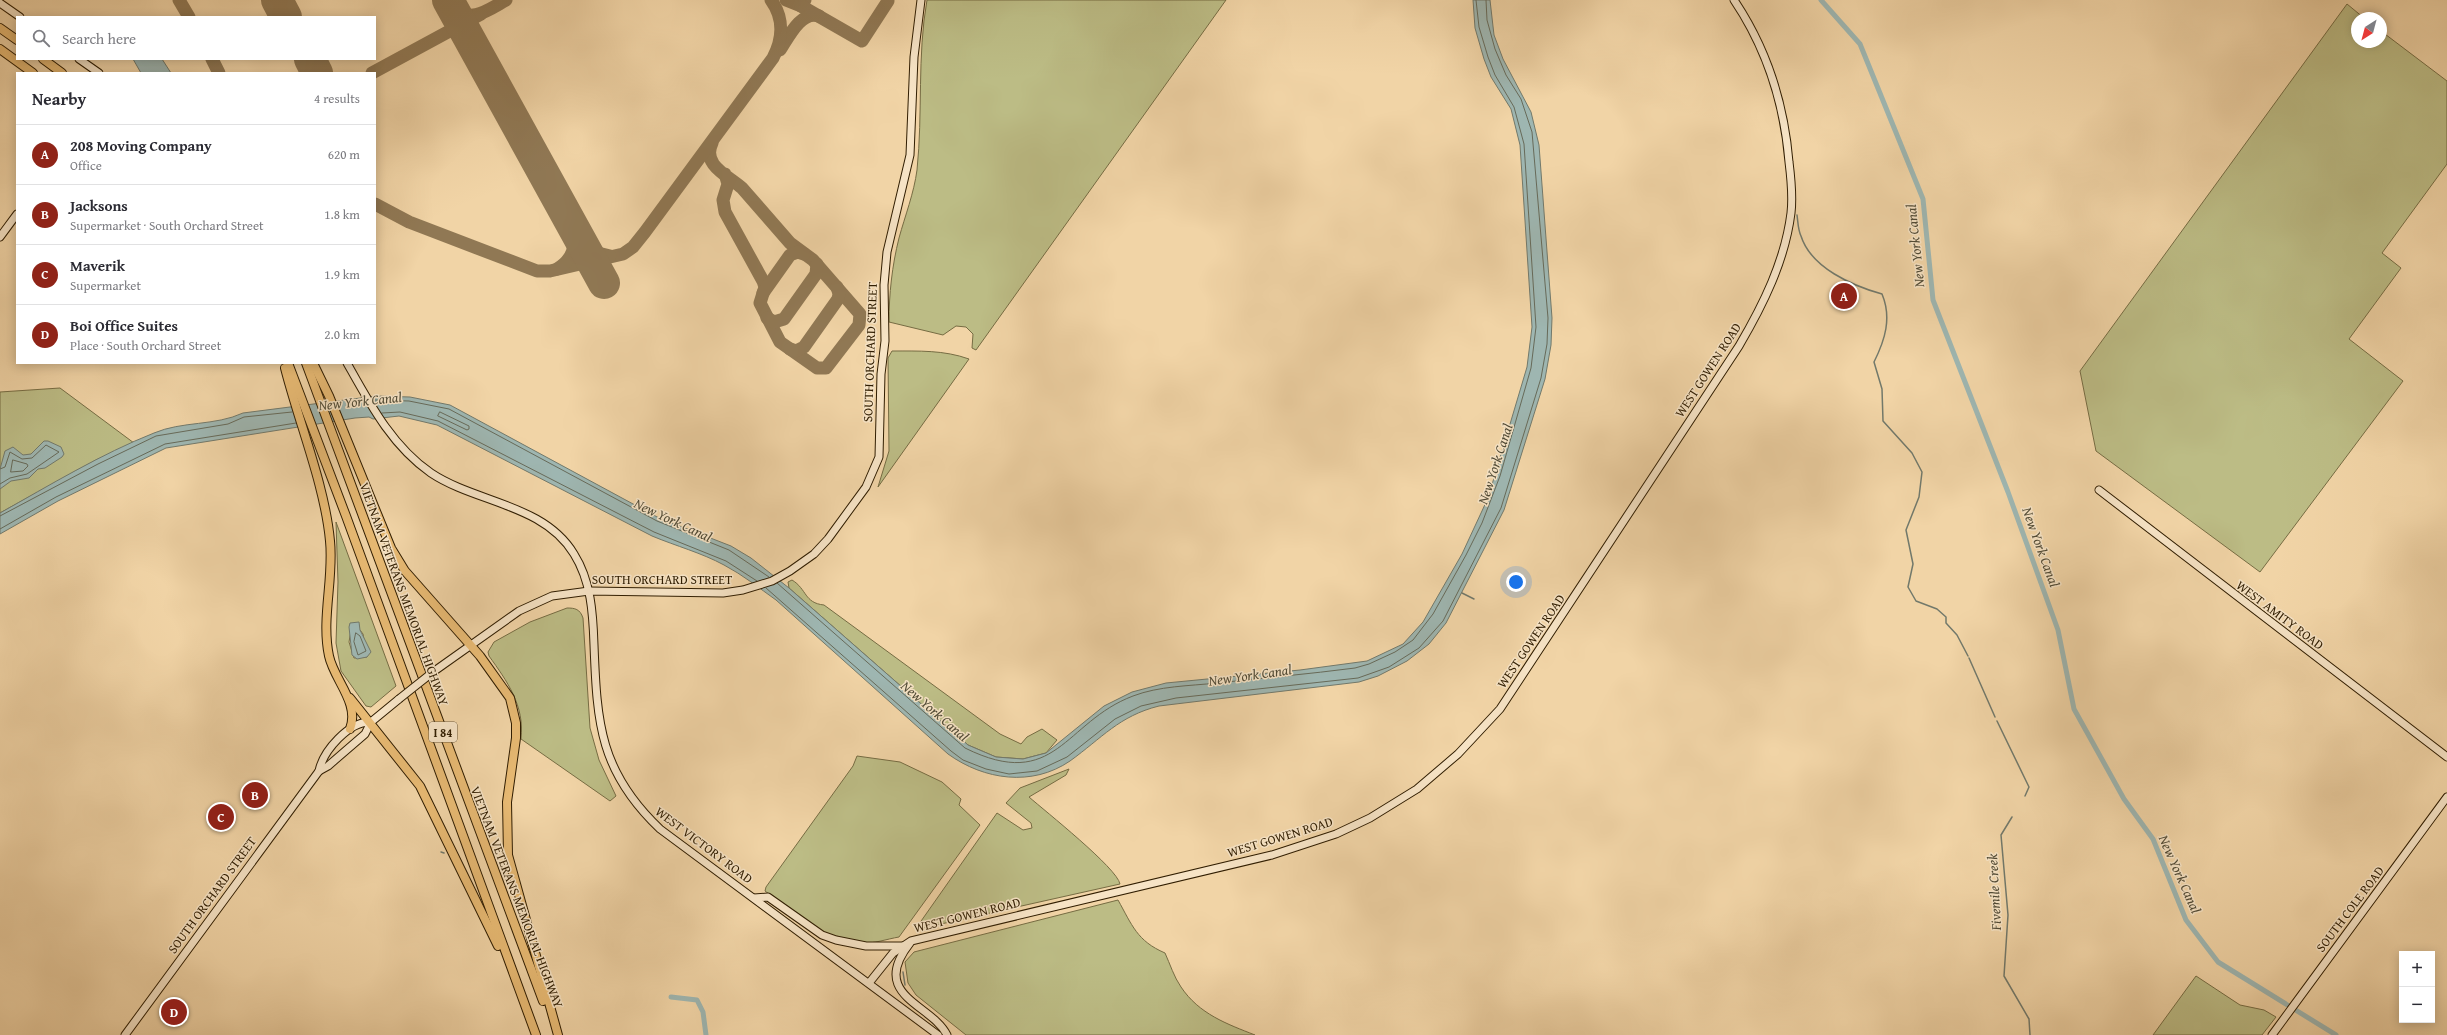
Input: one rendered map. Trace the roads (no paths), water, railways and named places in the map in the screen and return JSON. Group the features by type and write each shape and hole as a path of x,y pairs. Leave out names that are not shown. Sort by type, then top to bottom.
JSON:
{"highway":[{"path":"0,28 16,39"},
{"path":"0,49 32,72"},
{"path":"44,60 61,72"},
{"path":"284,364 298,401 303,432 324,505 329,531 331,563 327,636 329,656 336,676 346,694 353,717 350,729"},
{"name":"VIETNAM VETERANS MEMORIAL HIGHWAY","path":"288,364 298,401 313,431 455,811 536,1035"},
{"name":"VIETNAM VETERANS MEMORIAL HIGHWAY","path":"306,364 557,1035"},
{"path":"313,364 342,426 391,548 421,591 470,644 504,687 513,708 516,738 507,802 508,855 557,1035"},
{"path":"346,694 371,722 420,786 520,992"}],"main road":[{"name":"SOUTH ORCHARD STREET","path":"125,1035 319,771 328,766 365,734 371,722 470,644 519,611 552,596 589,591 713,594 758,586 782,575 814,554 828,539 866,487 879,456 881,374 885,341 884,285 887,252 910,155 914,58 921,0"},
{"name":"WEST GOWEN ROAD","path":"869,982 887,958 911,941 1264,856 1312,842 1370,818 1417,789 1436,774 1481,731 1500,709 1739,346 1769,289 1791,211 1788,145 1776,86 1762,49 1734,0"},
{"path":"0,3 19,16"},
{"path":"80,60 98,72"},
{"path":"0,237 16,215"},
{"name":"WEST VICTORY ROAD","path":"348,364 379,419 403,448 431,473 465,491 533,517 555,532 566,542 584,571 589,591 593,615 596,701 600,730 615,771 631,799 660,829 869,982 938,1035"},
{"name":"WEST AMITY ROAD","path":"2099,490 2447,757"},
{"name":"SOUTH ORCHARD STREET","path":"319,771 321,760 350,729 363,721 371,722"},
{"name":"SOUTH COLE ROAD","path":"2272,1035 2447,797"},
{"path":"754,898 768,897 822,935 836,940 866,946 903,946"},
{"path":"911,941 901,956 897,972 900,988 910,1002 939,1025 947,1035"}],"water":[{"path":"1473,0 1490,0 1494,35 1503,59 1531,112 1539,145 1552,318 1551,345 1545,379 1504,510 1446,623 1429,644 1407,661 1378,676 1359,682 1159,706 1145,710 1122,722 1070,761 1055,769 1040,775 1024,777 1008,777 992,774 977,770 948,754 776,600 731,569 707,557 652,536 437,425 399,416 373,419 369,417 355,418 166,448 58,501 0,534 0,513 95,460 134,441 165,429 221,420 243,413 376,396 410,397 450,405 659,518 731,546 751,558 789,588 968,745 996,757 1023,759 1046,753 1104,706 1132,692 1166,683 1300,670 1367,661 1403,644 1423,622 1462,554 1488,498 1527,367 1532,327 1520,145 1511,109 1491,77 1484,59 1475,28"},
{"path":"134,60 163,60 170,72 140,72"},
{"path":"44,441 48,441 61,447 64,454 62,457 45,468 38,469 29,478 11,481 0,489 0,469 5,451 13,447 23,455 31,454"},
{"path":"359,622 360,630 371,652 367,657 357,659 352,655 349,627 350,623"}],"waterway":[{"name":"New York Canal","path":"1821,0 1860,44 1923,199 1933,300 2008,492 2058,630 2074,709 2124,799 2153,839 2186,920 2218,962 2336,1035"},
{"name":"Fivemile Creek","path":"1797,215 1800,234 1806,247 1823,266 1846,281 1882,294 1887,312 1886,329 1874,362 1882,389 1883,421 1912,453 1922,472 1919,497 1906,530 1913,564 1908,587 1916,601 1937,609 1946,617 1946,623 1957,635 1968,656"},
{"path":"1462,593 1474,599"},
{"name":"Fivemile Creek","path":"1969,658 1995,717"},
{"name":"Fivemile Creek","path":"1997,721 2029,787 2025,796"},
{"name":"Fivemile Creek","path":"2012,817 2001,835 2008,915 2004,976 2029,1019 2030,1035"},
{"path":"903,972 905,985"},
{"path":"671,997 697,1000 703,1012 706,1035"}],"place":[{"name":"208 Moving Company","path":"1844,296"},
{"name":"Jacksons","path":"255,795"},
{"name":"Maverik","path":"221,817"},
{"name":"Boi Office Suites","path":"174,1012"}]}
